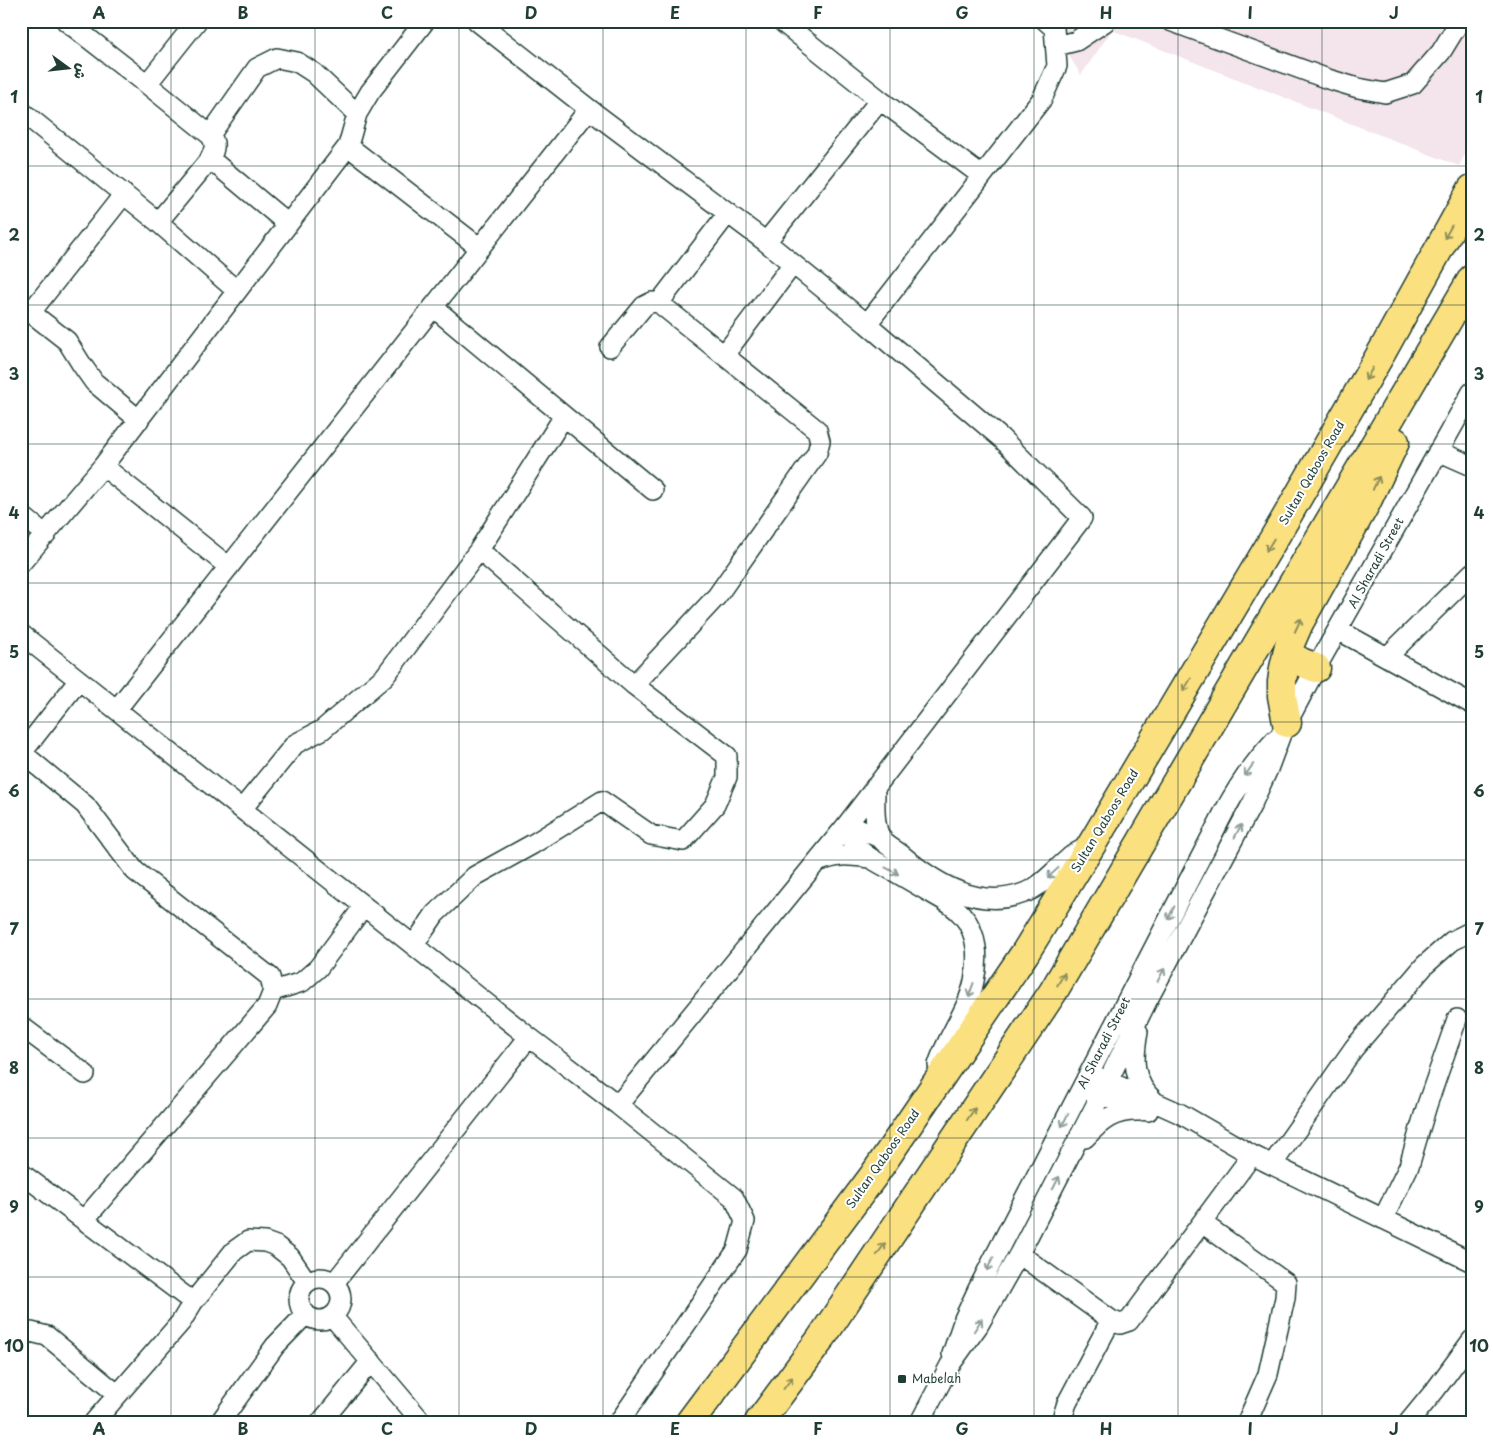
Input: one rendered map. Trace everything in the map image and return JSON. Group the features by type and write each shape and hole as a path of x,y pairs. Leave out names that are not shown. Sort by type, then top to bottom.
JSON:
{"highway":[{"name":"Sultan Qaboos Road","path":"690,1422 874,1175 1025,952 1092,844 1298,497 1383,350 1472,189"},
{"path":"1284,729 1282,682 1287,654 1299,623 1366,504 1468,286"},
{"path":"759,1422 820,1340 1053,992 1468,286"},
{"path":"1287,654 1316,668"}],"street":[{"path":"66,21 212,138 214,150 210,159 158,222"},
{"path":"147,84 196,21"},
{"path":"21,563 103,466 348,146 357,114 370,92 425,21"},
{"path":"477,21 589,109 766,242 867,324 1001,438 1082,518 845,828 618,1105"},
{"path":"781,21 880,100 982,176"},
{"path":"867,324 1042,99 1057,66 1054,28 1046,21"},
{"path":"1056,46 1076,41 1106,21"},
{"path":"1170,21 1328,79 1358,88 1385,93 1413,84 1441,52 1460,21"},
{"path":"210,135 257,68 277,58 297,62 314,73 357,114"},
{"path":"766,242 880,100"},
{"path":"117,710 589,109"},
{"path":"21,111 158,222 237,290"},
{"path":"348,146 480,248"},
{"path":"210,159 288,224"},
{"path":"124,194 26,308 66,341 94,382 139,420"},
{"path":"659,303 728,214"},
{"path":"724,355 793,264"},
{"path":"610,347 644,306 652,302 659,303 817,430 820,441 817,453 718,596 634,685"},
{"path":"433,307 653,490"},
{"name":"Al Sharadi Street","path":"920,1422 950,1365 978,1326 1019,1254 1105,1088 1147,1000 1252,804 1284,729 1316,668 1472,392"},
{"path":"242,809 295,744 322,730 385,676 478,550 564,416"},
{"path":"1438,451 1472,466"},
{"path":"103,466 229,567"},
{"path":"21,515 46,535"},
{"path":"414,945 435,914 475,876 533,844 602,800 651,835 683,840 715,804 727,777 727,756 634,685 478,550"},
{"path":"1387,657 1472,573"},
{"path":"1338,630 1472,704"},
{"path":"21,634 734,1198 744,1221 737,1250 618,1422"},
{"path":"80,680 22,753 84,805 135,871 270,977 273,991 267,1006 84,1220"},
{"name":"Al Sharadi Street","path":"950,1365 958,1334 970,1304 1224,812 1255,762 1284,729"},
{"path":"875,788 875,821 882,840"},
{"path":"845,828 856,827 882,840 914,866 954,890 970,896 988,899 1025,893 1048,878 1070,857 1092,844"},
{"path":"845,828 849,838 869,858 950,904 962,915 970,927 976,946 977,962 974,982 966,1005 938,1062 930,1092"},
{"path":"817,862 831,856 844,855 869,858"},
{"path":"273,991 302,982 318,968 364,906"},
{"path":"1272,1165 1354,1048 1425,965 1452,941 1472,931"},
{"path":"1147,1000 1138,1031 1134,1060 1141,1084 1154,1108"},
{"path":"1383,1219 1409,1166 1427,1105 1457,1019"},
{"path":"21,1026 85,1074"},
{"path":"334,1283 530,1037"},
{"path":"1085,1080 1154,1108 1177,1121 1204,1128 1252,1155 1472,1262"},
{"path":"1068,1158 1096,1127 1107,1118 1128,1111 1154,1108"},
{"path":"1019,1254 1111,1320 1120,1324 1129,1321 1252,1155"},
{"path":"21,1173 193,1302"},
{"path":"1202,1223 1286,1283 1285,1298 1268,1374 1246,1422"},
{"path":"94,1422 181,1322 193,1302 234,1251 248,1241 265,1242 276,1246 290,1257 307,1282"},
{"path":"321,1278 328,1279 334,1283 339,1289 341,1296 341,1304 338,1311 324,1320 314,1319 302,1310 299,1298 307,1282 321,1278"},
{"path":"220,1422 275,1346 306,1314"},
{"path":"332,1316 422,1422"},
{"path":"1061,1422 1067,1403 1111,1320"},
{"path":"21,1336 31,1332 47,1336 118,1394"},
{"path":"1409,1422 1472,1340"},
{"path":"321,1422 371,1361"}],"shaded area":[{"path":"1047,21 1472,21 1472,140 1459,166 1112,30 1081,75"}],"place":[{"name":"Mabelah","path":"902,1379"}]}
